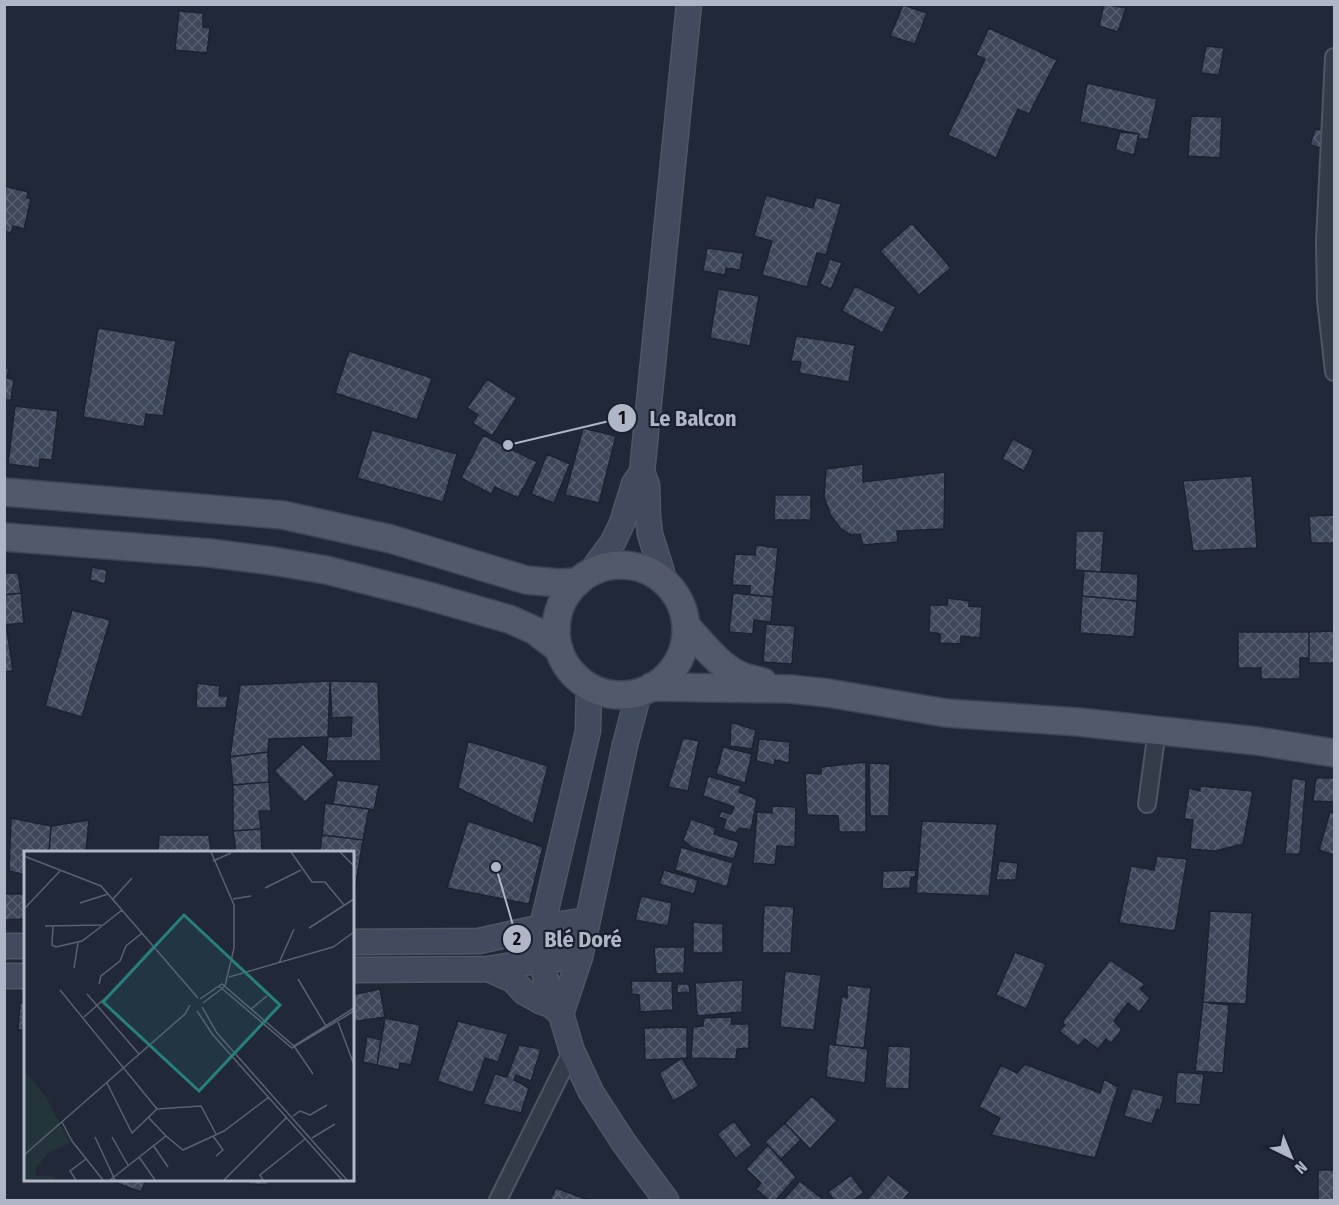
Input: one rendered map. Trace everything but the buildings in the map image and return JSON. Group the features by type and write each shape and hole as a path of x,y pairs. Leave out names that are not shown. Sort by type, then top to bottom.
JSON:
{"main road":[{"path":"665,582 650,534 647,485 642,472 689,4"},
{"path":"642,472 634,484 614,542 585,577 568,593 559,613 556,634 564,660 579,679 601,691 626,694 645,690 790,689 828,693 946,713 1157,730 1257,741 1335,753"},
{"path":"4,492 283,515 391,539 526,580 559,583 585,577 610,566 630,565 649,571 665,582 680,602 686,626 685,639 680,657 670,672 645,690 625,745 580,957 556,1009"},
{"path":"4,537 210,553 326,570 509,619 534,630 559,649"},
{"path":"686,626 716,658 735,672 790,689"},
{"path":"589,686 588,731 542,927 542,960 556,1009 591,1092 624,1143 666,1200"},
{"path":"354,942 478,941 588,920"},
{"path":"4,946 24,946"},
{"path":"354,970 488,969 542,960 580,957"},
{"path":"488,969 513,980 524,992 556,1009"},
{"path":"4,976 24,976"}],"street":[{"path":"1335,57 1325,242 1326,300 1335,372"},
{"path":"1147,804 1157,730"},
{"path":"498,1200 572,1051"}],"place":[{"name":"Le Balcon","path":"508,445"},
{"name":"Blé Doré","path":"496,867"}]}
